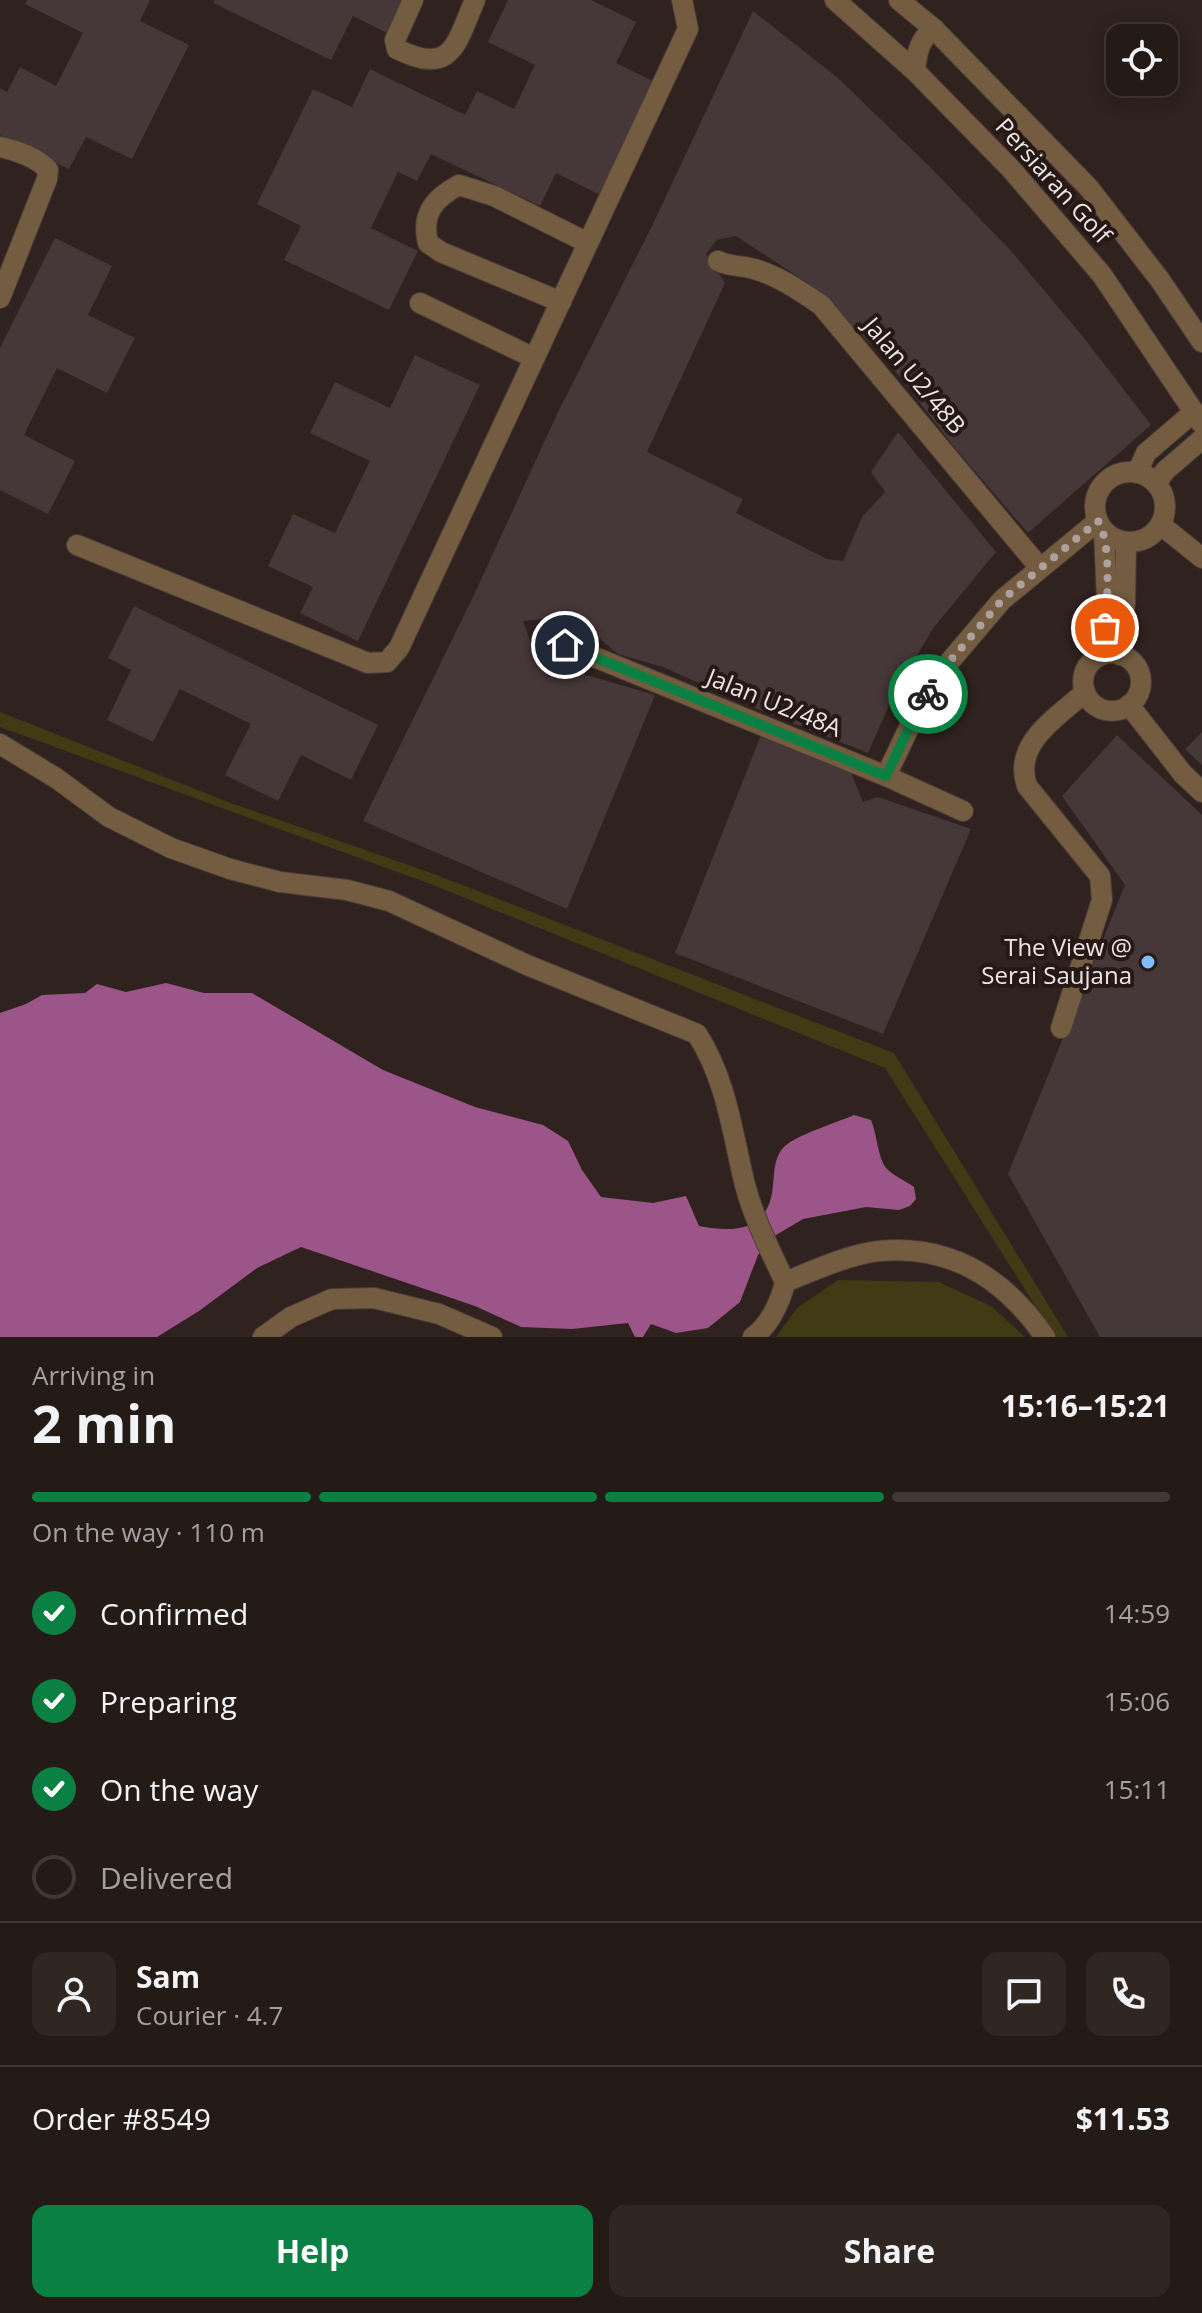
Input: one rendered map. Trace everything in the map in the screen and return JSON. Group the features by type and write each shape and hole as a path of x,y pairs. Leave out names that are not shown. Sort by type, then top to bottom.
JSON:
{"street":[{"path":"413,0 395,40 397,49 426,60 442,59 454,48 475,0"},
{"path":"77,545 368,663 387,662 399,648 688,29 682,0"},
{"name":"Persiaran Golf","path":"835,0 915,71 1011,169 1102,275 1198,418"},
{"name":"Persiaran Golf","path":"899,0 934,29 1089,188 1199,333"},
{"path":"915,71 924,36 934,29"},
{"path":"0,147 22,154 48,170 0,298"},
{"path":"561,302 441,252 428,243 426,218 441,194 459,185 494,196 588,243"},
{"name":"Jalan U2/48B","path":"718,261 729,266 752,268 780,279 821,305 1040,568"},
{"path":"420,303 534,358"},
{"path":"1137,473 1146,453 1198,418"},
{"path":"1156,483 1166,470 1202,439"},
{"path":"1101,526 1126,542 1146,538 1161,525 1165,503 1156,483 1137,473 1116,475 1099,489 1095,511 1101,526 1111,655"},
{"path":"1161,525 1202,558"},
{"path":"886,776 917,711 951,660 1002,600 1040,568 1101,526"},
{"path":"1111,655 1125,602 1126,542"},
{"name":"Jalan U2/48A","path":"565,645 886,776 963,811"},
{"path":"1111,655 1135,664 1141,681 1136,699 1122,710 1096,706 1085,692 1088,666 1111,655"},
{"path":"1061,1028 1102,900 1100,876 1027,786 1023,761 1033,740 1085,692"},
{"path":"1129,705 1183,774 1202,792"},
{"path":"0,744 56,778 109,817 171,848 267,879 347,890 389,901 527,965 697,1034 713,1059 754,1215 785,1282 777,1306 760,1332 753,1337"},
{"path":"785,1282 829,1264 876,1251 913,1250 980,1271 1032,1318 1045,1337"},
{"path":"263,1337 291,1317 332,1299 374,1298 439,1314 492,1337"}],"shaded area":[{"path":"0,712 228,802 434,874 894,1053 1068,1337 1055,1337 885,1068 433,885 0,727"},
{"path":"166,983 204,993 252,993 383,1070 475,1107 543,1125 568,1141 582,1170 601,1197 653,1203 686,1196 699,1226 734,1229 754,1223 768,1206 776,1162 785,1146 808,1133 854,1115 871,1120 884,1165 914,1187 916,1199 910,1206 899,1210 866,1207 803,1219 776,1235 758,1255 740,1302 708,1328 676,1333 651,1324 643,1337 635,1337 628,1323 572,1329 521,1327 475,1306 301,1247 257,1268 199,1311 157,1337 0,1337 0,1013 42,995 85,993 97,984 126,992"},
{"path":"838,1280 938,1282 991,1306 1025,1337 776,1337 797,1308"}],"building":[{"path":"27,0 150,0 140,21 189,45 132,159 86,137 69,169 0,135 0,88 7,92 20,67 56,86 83,33 25,4"},
{"path":"215,0 403,0 387,33 353,16 331,60 213,3"},
{"path":"508,0 591,0 636,22 616,63 659,84 604,197 556,173 540,206 431,154 417,181 398,172 371,228 418,251 389,310 284,260 301,226 257,204 313,89 352,107 370,69 465,115 477,91 514,109 535,65 488,42"},
{"path":"753,11 838,78 1011,251 1151,425 1028,533 954,447 885,358 809,284 736,236 717,240 706,254 725,283 647,452 743,499 736,513 827,559 843,561 862,517 885,492 871,472 898,432 996,552 934,627 894,694 868,753 663,667 618,654 573,616 523,621 533,649 559,667 655,695 567,909 363,821"},
{"path":"55,238 112,266 88,315 135,338 107,393 57,368 24,435 75,461 48,514 0,490 0,348"},
{"path":"415,355 480,385 358,641 300,613 313,587 268,566 293,514 335,533 370,461 310,433 335,382 390,408"},
{"path":"134,606 378,725 351,780 301,755 278,801 225,775 251,724 180,689 153,742 107,720 131,670 108,658"},
{"path":"1202,732 1202,765 1185,749"},
{"path":"761,735 850,771 863,802 878,797 971,829 883,1034 675,953"},
{"name":"The View @ Serai Saujana","path":"1117,735 1202,815 1202,1337 1100,1337 1008,1174 1125,885 1062,796"}],"way so far":[{"path":"928,694 951,660 1002,600 1098,521 1104,531 1105,628"}],"place":[{"name":"The View @ Serai Saujana","path":"1148,962"}],"route":[{"path":"565,645 886,776 928,694"}]}
